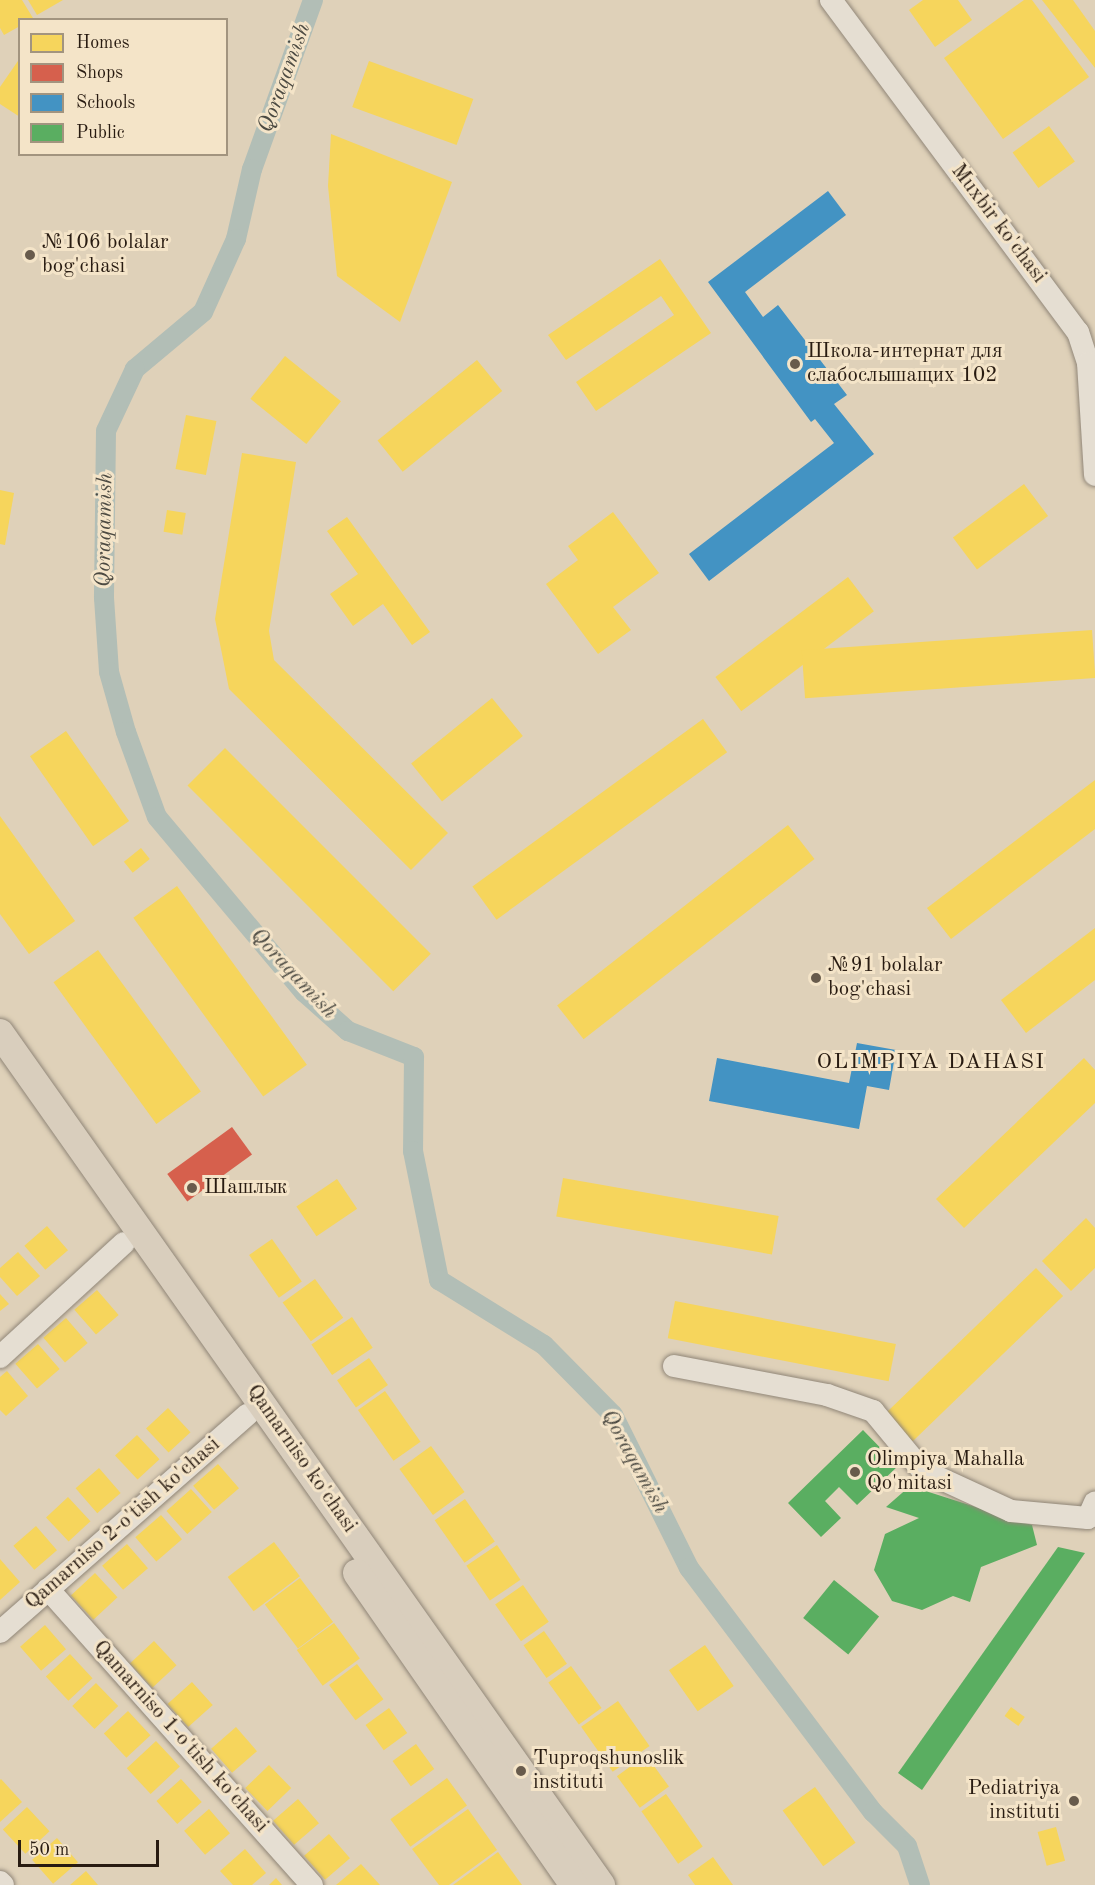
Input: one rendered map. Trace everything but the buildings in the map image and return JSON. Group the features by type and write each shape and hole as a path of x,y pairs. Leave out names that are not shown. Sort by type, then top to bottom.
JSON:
{"main road":[{"name":"Qamarniso ko'chasi","path":"0,1033 601,1885"},
{"name":"Qamarniso ko'chasi","path":"0,1066 247,1415 574,1885"}],"street":[{"name":"Muxbir ko'chasi","path":"831,0 1078,332 1088,363 1095,475"},
{"path":"0,1358 124,1243"},
{"path":"674,1366 827,1395 873,1412 922,1470 1011,1512 1088,1518 1095,1502"},
{"name":"Qamarniso 2-o'tish ko'chasi","path":"0,1632 247,1415"},
{"name":"Qamarniso 1-o'tish ko'chasi","path":"48,1589 312,1885"}],"waterway":[{"name":"Qoraqamish","path":"313,0 252,169 236,239 203,312 135,369 106,431 104,598 109,672 126,732 157,817 304,992 348,1031 414,1057 413,1151 439,1280 544,1345 613,1415 689,1568 873,1812 907,1846 920,1885"}],"place":[{"name":"№106 bolalar bog'chasi","path":"30,255"},
{"name":"Школа-интернат для слабослышащих 102","path":"795,364"},
{"name":"№91 bolalar bog'chasi","path":"816,978"},
{"name":"Шашлык","path":"192,1188"},
{"name":"Olimpiya Mahalla Qo'mitasi","path":"855,1472"},
{"name":"Tuproqshunoslik instituti","path":"521,1771"},
{"name":"Pediatriya instituti","path":"1074,1801"}],"district":[{"name":"OLIMPIYA DAHASI","path":"931,1063"}]}
